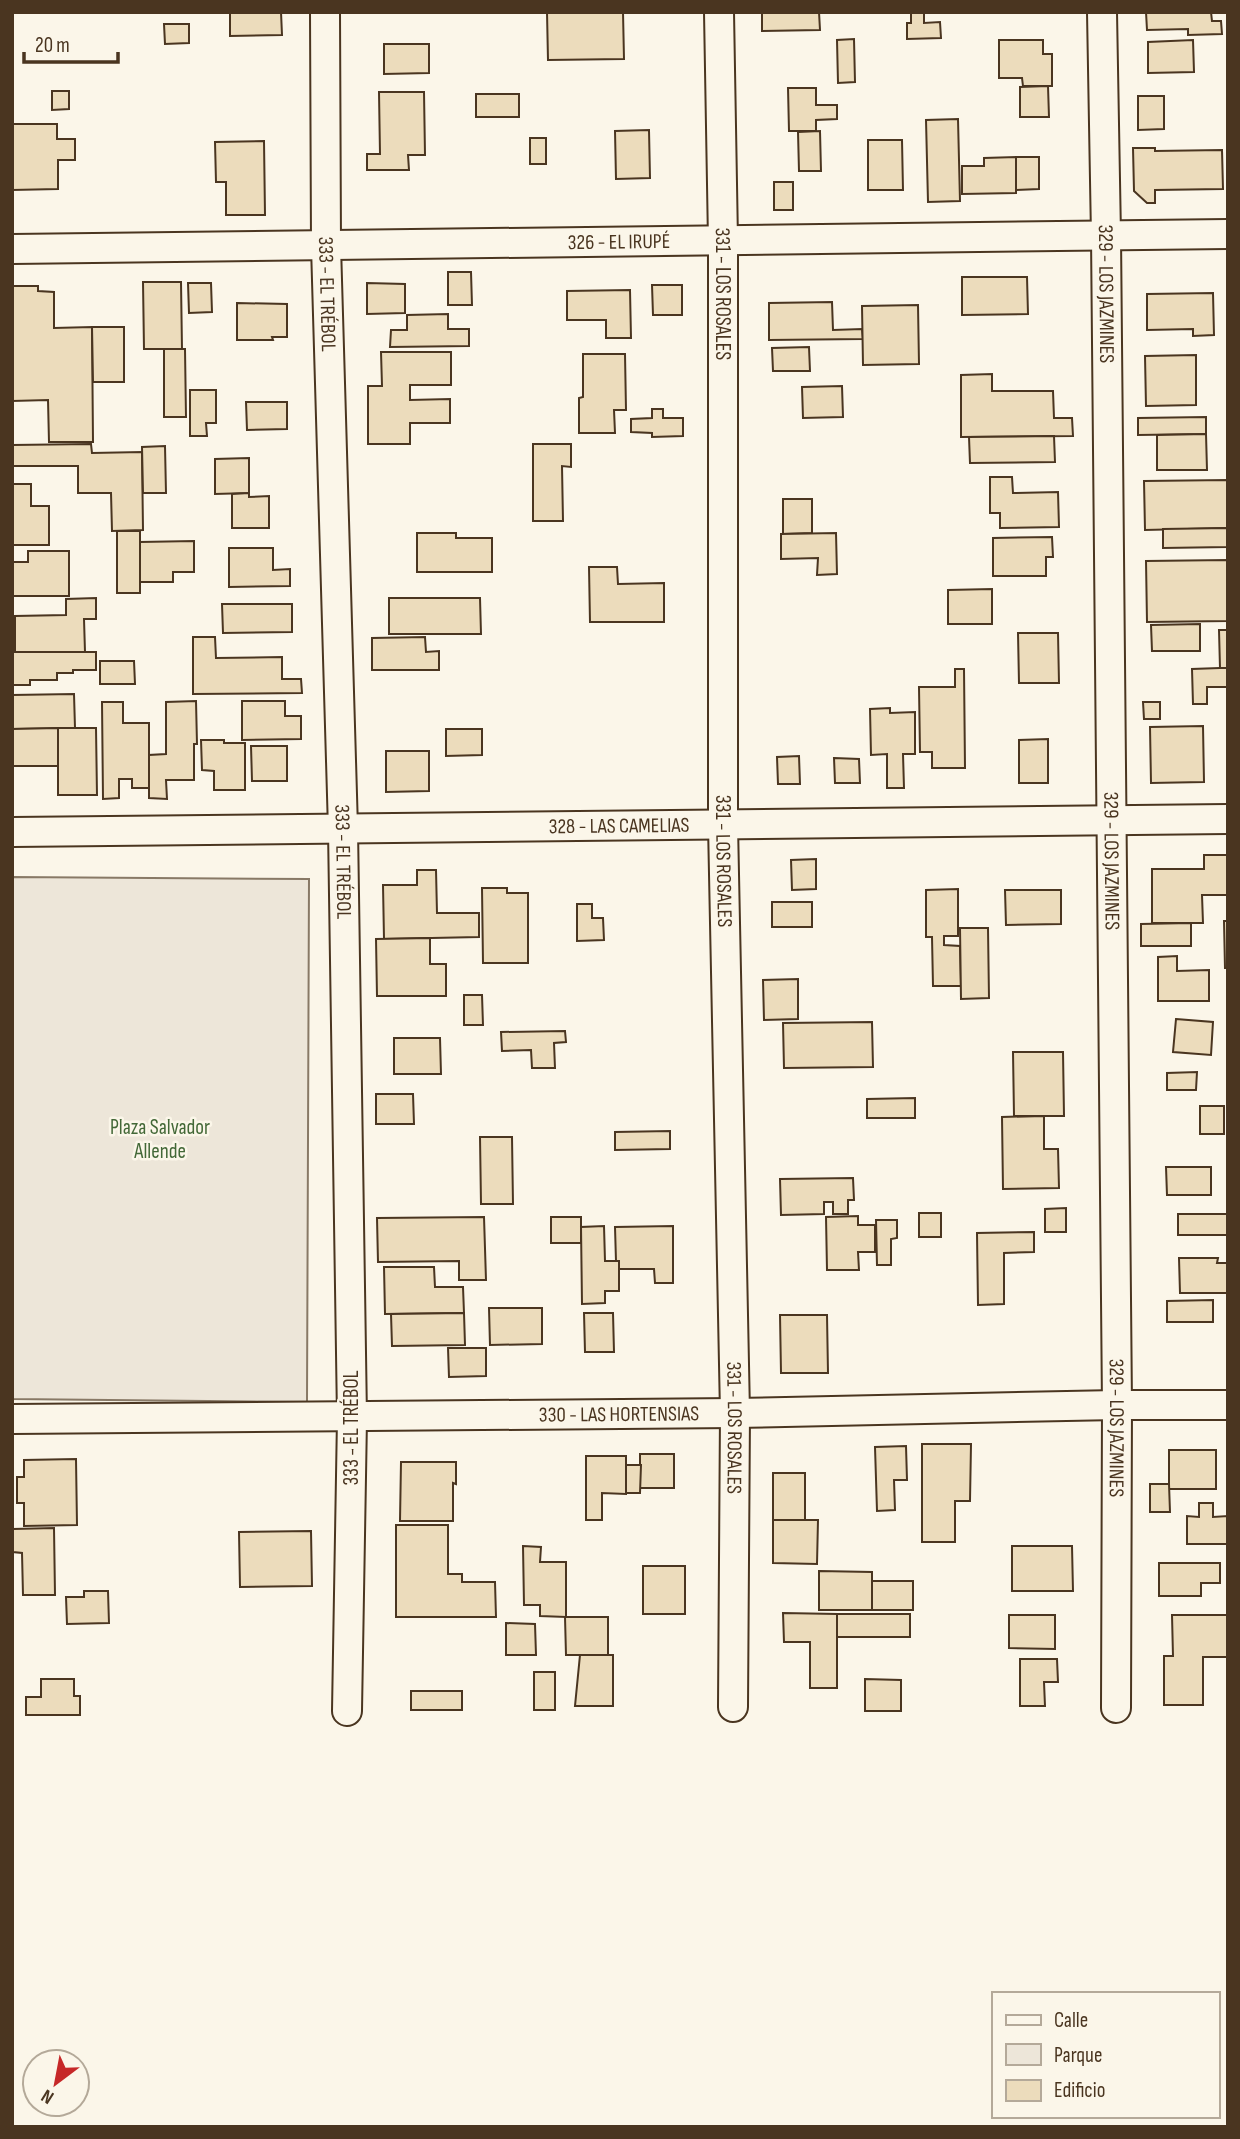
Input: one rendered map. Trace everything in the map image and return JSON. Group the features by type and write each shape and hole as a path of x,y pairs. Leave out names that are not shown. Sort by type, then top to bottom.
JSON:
{"street":[{"name":"333 - EL TRÉBOL","path":"325,12 327,246 342,829 352,1418 347,1711"},
{"name":"331 - LOS ROSALES","path":"719,12 723,241 723,825 734,1413 733,1707"},
{"name":"329 - LOS JAZMINES","path":"1102,12 1117,1405 1116,1708"},
{"name":"326 - EL IRUPÉ","path":"12,249 1228,234"},
{"name":"328 - LAS CAMELIAS","path":"12,832 1228,819"},
{"name":"330 - LAS HORTENSIAS","path":"12,1419 352,1418 1228,1405"}],"green space":[{"name":"Plaza Salvador Allende","path":"12,877 309,879 307,1402 12,1399"}],"building":[{"path":"230,12 281,12 282,35 230,36"},
{"path":"547,12 623,12 624,59 548,60"},
{"path":"762,12 819,12 820,30 762,31"},
{"path":"911,12 924,12 924,23 940,22 941,38 907,39 907,23 911,23"},
{"path":"1146,12 1211,12 1212,21 1221,21 1222,34 1188,35 1188,29 1147,30"},
{"path":"164,24 189,24 189,43 165,44"},
{"path":"854,39 855,82 838,83 837,40"},
{"path":"999,40 1043,40 1043,54 1052,54 1052,86 1023,86 1022,78 999,78"},
{"path":"1193,40 1194,72 1148,73 1148,42"},
{"path":"384,44 429,44 429,73 384,74"},
{"path":"1048,86 1049,117 1020,117 1020,87"},
{"path":"788,88 816,88 816,105 837,105 837,119 816,120 816,131 789,131"},
{"path":"52,91 69,91 69,109 52,110"},
{"path":"379,92 424,92 425,155 408,155 409,170 367,170 367,154 380,154"},
{"path":"476,94 519,94 519,117 476,117"},
{"path":"1138,96 1164,96 1164,129 1138,130"},
{"path":"958,119 960,201 928,202 926,120"},
{"path":"12,124 57,124 57,139 75,139 75,160 58,160 58,189 12,190"},
{"path":"649,130 650,178 616,179 615,131"},
{"path":"820,131 821,171 799,171 798,132"},
{"path":"530,138 546,138 546,164 530,164"},
{"path":"868,140 902,140 903,190 868,190"},
{"path":"264,141 265,215 226,215 226,182 216,182 215,142"},
{"path":"1133,148 1155,148 1155,151 1222,150 1223,189 1155,190 1155,203 1147,203 1134,191"},
{"path":"1016,157 1039,157 1039,189 1016,190"},
{"path":"1016,157 1016,193 962,194 962,166 984,166 984,158"},
{"path":"774,182 793,182 793,210 774,210"},
{"path":"448,272 471,272 472,305 448,305"},
{"path":"962,277 1027,277 1028,314 962,315"},
{"path":"143,282 181,282 182,349 144,349"},
{"path":"188,283 211,283 212,312 189,313"},
{"path":"367,283 405,284 405,313 367,314"},
{"path":"652,285 682,285 682,315 653,315"},
{"path":"12,286 38,286 38,291 54,292 54,328 92,327 93,442 49,442 48,400 12,401"},
{"path":"630,290 631,338 606,338 606,320 567,320 567,291"},
{"path":"1213,293 1214,335 1193,336 1193,329 1147,330 1147,294"},
{"path":"832,302 833,330 862,329 863,339 769,340 769,303"},
{"path":"237,303 287,304 287,337 272,337 273,340 237,340"},
{"path":"918,305 919,364 863,365 862,306"},
{"path":"448,314 448,329 469,329 469,346 390,347 391,330 407,330 407,315"},
{"path":"92,327 124,327 124,382 93,382"},
{"path":"809,347 810,371 773,371 772,348"},
{"path":"164,349 185,349 186,417 164,417"},
{"path":"381,352 451,352 451,385 410,385 410,400 450,399 450,423 410,423 410,444 368,444 368,386 382,386"},
{"path":"583,354 625,354 626,410 614,410 615,433 579,433 579,398 583,397"},
{"path":"1196,355 1196,405 1146,406 1145,356"},
{"path":"992,374 992,391 1053,391 1054,418 1072,418 1073,436 961,437 961,375"},
{"path":"842,386 843,417 803,418 802,387"},
{"path":"190,390 216,390 216,423 206,423 207,436 190,436"},
{"path":"246,402 287,402 287,429 247,430"},
{"path":"652,409 663,409 663,418 683,418 683,436 652,437 652,433 631,432 631,419 652,418"},
{"path":"1206,417 1206,434 1138,435 1138,418"},
{"path":"1206,434 1207,470 1157,470 1157,435"},
{"path":"1054,436 1055,462 970,463 969,437"},
{"path":"91,444 92,453 142,452 143,530 112,531 111,493 78,493 78,466 12,466 12,445"},
{"path":"533,444 571,444 571,467 562,466 563,521 533,521"},
{"path":"165,446 166,493 143,493 142,447"},
{"path":"249,458 249,493 215,494 215,459"},
{"path":"990,477 1012,477 1013,493 1058,492 1059,527 1000,528 1000,513 990,513"},
{"path":"1228,480 1228,528 1145,530 1144,481"},
{"path":"12,484 31,484 31,506 49,506 49,545 12,545"},
{"path":"249,493 249,497 269,496 269,528 232,528 232,494"},
{"path":"783,499 812,499 812,533 783,534"},
{"path":"1228,528 1228,547 1163,548 1163,529"},
{"path":"117,531 140,531 140,593 117,593"},
{"path":"417,533 456,533 456,538 492,538 492,572 417,572"},
{"path":"836,533 837,574 817,575 818,558 781,559 781,534"},
{"path":"1052,537 1053,557 1046,557 1046,576 993,576 993,538"},
{"path":"194,541 194,572 173,572 173,582 140,582 140,542"},
{"path":"229,548 273,548 273,570 290,569 290,586 229,587"},
{"path":"28,551 69,551 69,596 12,596 12,562 28,562"},
{"path":"1228,560 1228,621 1147,622 1146,561"},
{"path":"589,567 617,567 618,584 664,583 664,622 590,622"},
{"path":"992,589 992,624 948,624 948,590"},
{"path":"96,598 96,619 84,619 85,652 15,652 15,616 66,615 66,599"},
{"path":"389,598 480,598 481,634 389,634"},
{"path":"222,604 292,604 292,632 223,633"},
{"path":"1200,624 1200,651 1152,651 1151,625"},
{"path":"1219,630 1228,630 1228,668 1220,668"},
{"path":"1018,633 1058,633 1059,683 1019,683"},
{"path":"193,637 215,637 216,658 282,657 282,679 301,679 302,693 193,694"},
{"path":"425,637 426,652 439,651 439,670 372,670 372,638"},
{"path":"12,652 96,652 96,670 73,670 73,673 57,673 57,680 30,680 30,685 12,685"},
{"path":"100,661 134,661 135,684 100,684"},
{"path":"1228,668 1228,687 1207,687 1207,704 1193,704 1192,669"},
{"path":"955,669 964,669 965,768 932,768 932,752 920,752 919,687 955,687"},
{"path":"74,694 75,728 12,729 12,695"},
{"path":"196,701 194,780 166,780 167,799 149,798 149,755 166,754 166,702"},
{"path":"242,701 285,701 285,716 301,716 301,739 242,740"},
{"path":"102,702 123,702 123,723 149,723 149,788 132,788 132,779 119,779 119,798 103,799"},
{"path":"1143,702 1160,702 1160,719 1144,719"},
{"path":"890,708 890,713 915,712 915,754 903,754 904,788 887,788 887,754 871,755 870,709"},
{"path":"1203,726 1204,782 1151,783 1150,727"},
{"path":"58,728 58,766 12,766 12,729"},
{"path":"58,728 96,728 97,795 58,795"},
{"path":"446,729 482,729 482,755 446,756"},
{"path":"1048,739 1048,783 1019,783 1019,740"},
{"path":"201,740 245,743 245,790 214,790 214,771 202,770"},
{"path":"251,746 287,746 287,781 252,781"},
{"path":"386,751 429,751 429,791 386,792"},
{"path":"799,756 800,784 778,784 777,757"},
{"path":"834,758 859,759 860,783 835,783"},
{"path":"1204,855 1228,855 1228,895 1202,895 1203,923 1152,923 1152,869 1204,869"},
{"path":"816,859 816,889 792,890 791,860"},
{"path":"417,870 436,870 437,913 479,913 479,937 384,939 383,885 417,885"},
{"path":"482,888 507,888 507,893 528,893 528,963 483,963"},
{"path":"958,889 958,936 944,936 944,945 960,946 961,986 933,986 932,937 926,937 926,890"},
{"path":"1005,890 1061,890 1061,924 1006,925"},
{"path":"772,902 812,902 812,927 772,927"},
{"path":"577,904 592,904 592,918 603,918 604,940 577,941"},
{"path":"1224,921 1228,921 1228,968 1225,968"},
{"path":"1191,923 1191,946 1141,946 1141,924"},
{"path":"960,928 988,928 989,998 961,999"},
{"path":"430,938 430,964 446,964 446,996 377,996 376,939"},
{"path":"1177,956 1177,971 1209,970 1209,1001 1158,1001 1158,957"},
{"path":"798,979 798,1019 764,1020 763,980"},
{"path":"464,995 482,995 483,1025 464,1025"},
{"path":"1176,1019 1213,1022 1211,1055 1173,1052"},
{"path":"872,1022 873,1067 784,1068 783,1023"},
{"path":"565,1031 566,1042 554,1043 555,1068 532,1068 531,1050 502,1051 501,1032"},
{"path":"394,1038 440,1038 441,1074 394,1074"},
{"path":"1013,1052 1063,1052 1064,1116 1014,1116"},
{"path":"1197,1072 1196,1090 1167,1090 1167,1073"},
{"path":"376,1094 413,1094 414,1124 376,1124"},
{"path":"915,1098 915,1118 867,1118 867,1099"},
{"path":"1200,1106 1224,1106 1224,1134 1200,1134"},
{"path":"1044,1116 1044,1149 1058,1149 1059,1188 1003,1189 1002,1117"},
{"path":"670,1131 670,1149 615,1150 615,1132"},
{"path":"480,1137 512,1137 513,1204 481,1204"},
{"path":"1166,1167 1211,1167 1211,1195 1167,1195"},
{"path":"853,1178 854,1200 848,1200 848,1214 833,1214 833,1202 824,1202 824,1214 781,1215 780,1179"},
{"path":"1066,1208 1066,1232 1045,1232 1045,1209"},
{"path":"919,1213 941,1213 941,1237 919,1237"},
{"path":"1178,1214 1228,1214 1228,1235 1178,1235"},
{"path":"858,1216 858,1225 875,1225 875,1252 858,1252 859,1270 827,1270 826,1217"},
{"path":"484,1217 486,1280 459,1280 459,1261 378,1262 377,1218"},
{"path":"551,1217 581,1217 581,1243 551,1243"},
{"path":"876,1220 897,1220 897,1238 891,1239 891,1265 877,1265"},
{"path":"604,1226 605,1261 619,1261 619,1291 605,1291 605,1303 582,1304 581,1227"},
{"path":"673,1226 673,1283 655,1283 654,1269 619,1269 619,1261 616,1261 615,1227"},
{"path":"1034,1232 1034,1252 1004,1253 1004,1304 978,1305 977,1233"},
{"path":"1179,1258 1218,1258 1217,1263 1228,1263 1228,1293 1180,1293"},
{"path":"384,1267 434,1267 435,1287 463,1287 464,1313 385,1314"},
{"path":"1213,1300 1213,1322 1167,1322 1167,1301"},
{"path":"489,1308 542,1308 542,1344 490,1345"},
{"path":"464,1313 465,1345 392,1346 391,1314"},
{"path":"584,1313 613,1313 614,1352 585,1352"},
{"path":"780,1315 827,1315 828,1373 781,1373"},
{"path":"448,1348 486,1348 486,1376 449,1377"},
{"path":"922,1444 971,1444 970,1501 955,1501 955,1542 922,1542"},
{"path":"906,1446 907,1480 894,1480 895,1510 877,1511 875,1447"},
{"path":"1169,1450 1216,1450 1216,1489 1169,1489"},
{"path":"640,1454 674,1454 674,1488 640,1488"},
{"path":"586,1456 626,1456 626,1494 602,1493 602,1520 586,1520"},
{"path":"76,1459 77,1525 24,1526 24,1503 17,1503 17,1477 24,1477 24,1460"},
{"path":"401,1462 456,1462 453,1521 400,1521"},
{"path":"626,1465 641,1465 640,1493 626,1493"},
{"path":"773,1473 805,1473 805,1520 773,1520"},
{"path":"1150,1484 1169,1484 1170,1512 1150,1512"},
{"path":"1199,1503 1213,1503 1213,1517 1228,1516 1228,1544 1187,1544 1187,1516 1199,1517"},
{"path":"773,1520 818,1520 817,1564 773,1563"},
{"path":"396,1525 448,1525 448,1574 462,1574 462,1582 495,1582 496,1617 396,1617"},
{"path":"54,1528 55,1595 23,1595 22,1553 13,1552 13,1529"},
{"path":"311,1531 312,1586 240,1587 239,1532"},
{"path":"523,1546 541,1547 540,1562 566,1562 566,1617 540,1616 540,1605 524,1605"},
{"path":"1012,1546 1072,1546 1073,1591 1012,1591"},
{"path":"1159,1563 1220,1563 1220,1583 1201,1583 1201,1596 1159,1596"},
{"path":"643,1566 685,1566 685,1614 643,1614"},
{"path":"819,1571 872,1572 872,1610 819,1610"},
{"path":"872,1581 913,1581 913,1610 872,1610"},
{"path":"84,1591 108,1591 109,1623 67,1624 66,1597 84,1597"},
{"path":"783,1613 837,1614 837,1688 810,1688 810,1642 784,1642"},
{"path":"837,1614 910,1614 910,1637 837,1637"},
{"path":"1009,1615 1055,1615 1055,1649 1009,1648"},
{"path":"1172,1615 1228,1615 1228,1657 1203,1657 1203,1705 1164,1705 1164,1656 1173,1656"},
{"path":"565,1617 608,1617 608,1655 566,1655"},
{"path":"506,1623 535,1624 536,1655 506,1655"},
{"path":"580,1655 613,1655 613,1706 575,1706"},
{"path":"1020,1659 1057,1659 1058,1682 1044,1682 1045,1706 1020,1706"},
{"path":"534,1672 555,1672 555,1710 534,1710"},
{"path":"41,1679 74,1679 74,1696 80,1696 80,1715 26,1715 26,1697 41,1697"},
{"path":"865,1679 901,1680 901,1711 865,1711"},
{"path":"411,1691 462,1691 462,1710 411,1710"}]}
